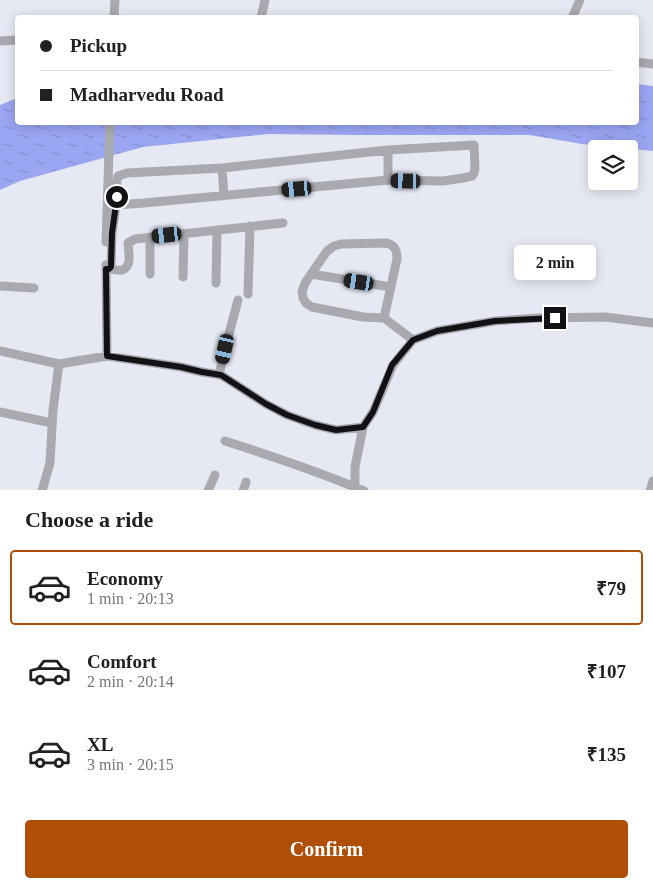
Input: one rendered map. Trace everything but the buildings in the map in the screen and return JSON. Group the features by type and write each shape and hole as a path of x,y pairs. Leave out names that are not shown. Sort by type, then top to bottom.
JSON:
{"street":[{"path":"114,15 115,0"},
{"path":"262,15 265,0"},
{"path":"573,15 580,0"},
{"path":"0,41 15,40"},
{"path":"639,62 653,64"},
{"path":"107,356 108,269 106,237 110,125"},
{"path":"108,269 111,267 112,233 118,176 127,173 222,168 388,150 474,145 476,168 472,176 463,178 443,181 388,180 144,204 116,205"},
{"path":"388,150 388,180"},
{"path":"222,168 224,196"},
{"path":"108,269 122,270 127,267 129,264 129,241 135,239 283,223"},
{"path":"248,294 250,226"},
{"path":"216,283 217,230"},
{"path":"183,277 184,234"},
{"path":"150,237 150,274"},
{"path":"384,318 397,253 396,248 392,244 341,244 327,251 305,283 302,292 306,303 363,317 384,318 413,340"},
{"path":"311,274 391,287"},
{"path":"0,286 34,288"},
{"path":"219,375 238,300"},
{"path":"226,441 283,459 343,486 357,489 355,467 363,427 373,412 392,365 413,340 437,331 538,318 605,317 653,323"},
{"path":"0,351 59,364 107,356 221,375 287,415 336,430 363,427"},
{"path":"42,490 50,463 53,410 59,364"},
{"path":"0,412 52,422"},
{"path":"343,486 355,467"},
{"path":"208,490 214,475"},
{"path":"650,490 653,481"}],"water":[{"path":"639,84 653,86 653,151 638,150 638,140 588,140 588,145 530,135 268,134 143,147 20,181 0,190 0,105 15,99 15,125 639,125"}],"route":[{"path":"117,197 112,233 111,268 106,269 107,356 221,375 266,404 287,415 315,425 336,430 363,427 373,412 392,365 413,340 437,331 495,321 555,318"}]}
